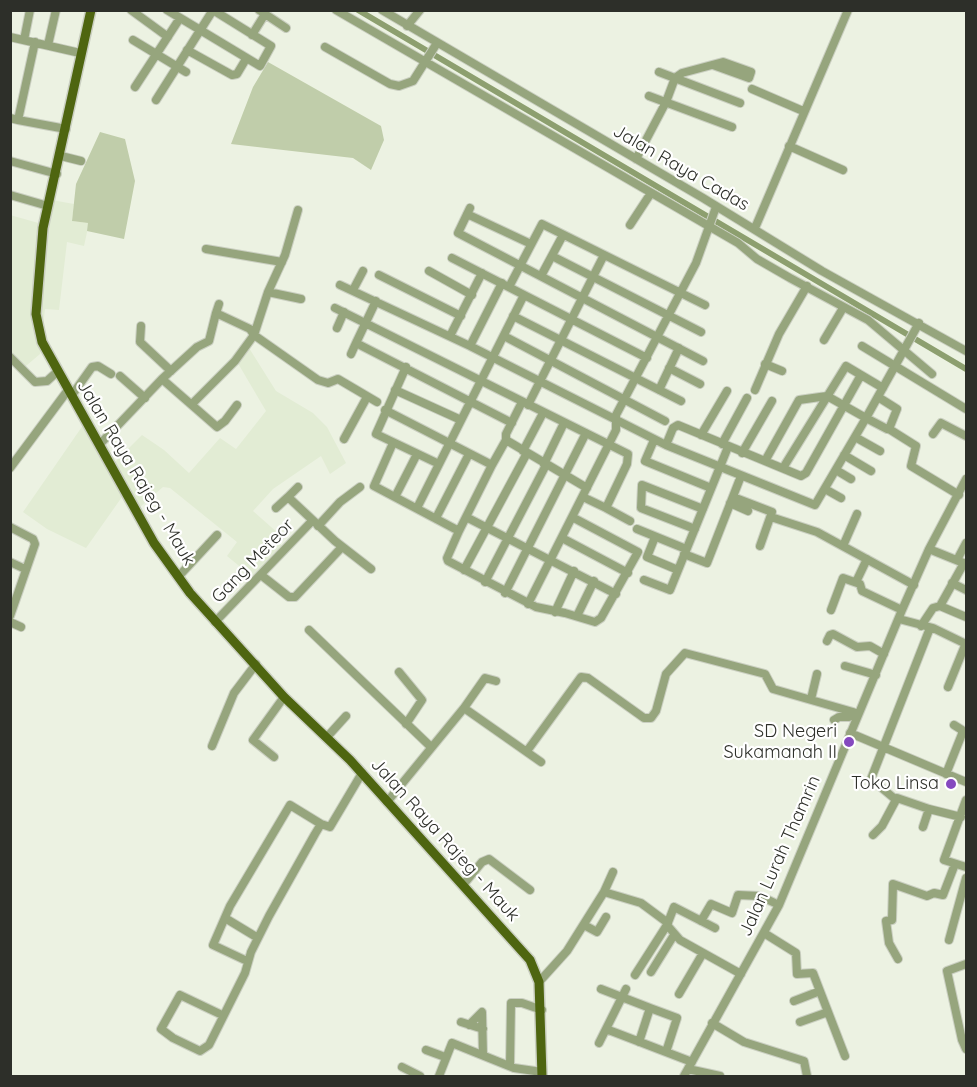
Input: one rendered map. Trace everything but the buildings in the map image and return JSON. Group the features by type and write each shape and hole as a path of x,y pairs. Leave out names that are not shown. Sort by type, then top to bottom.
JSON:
{"main road":[{"name":"Jalan Raya Rajeg - Mauk","path":"91,10 61,156 48,206 37,284 36,315 42,342 154,543 178,577 215,622 284,697 362,773 524,951 534,966 539,982 542,1010 542,1074"}],"street":[{"path":"48,45 56,10"},
{"path":"131,10 168,37"},
{"path":"156,100 176,66 200,31 213,11 271,47 260,66 246,59 200,31 167,10"},
{"path":"336,10 708,225 738,243 757,259 873,323 906,348 932,374"},
{"name":"Jalan Raya Cadas","path":"382,10 414,28 436,46 636,159 715,209 755,228 822,271 966,351"},
{"path":"407,26 420,10"},
{"path":"755,228 848,10"},
{"path":"24,40 29,11"},
{"path":"252,35 262,12 286,28"},
{"path":"135,87 180,18"},
{"path":"10,37 81,53"},
{"path":"133,40 186,72"},
{"path":"35,42 14,119 66,129"},
{"path":"326,47 395,86 413,81 436,46"},
{"path":"187,50 232,75 237,74 246,59"},
{"path":"636,159 666,102 675,78 682,73 713,65"},
{"path":"659,72 740,102"},
{"path":"752,89 803,111"},
{"path":"649,96 732,127"},
{"path":"789,146 843,170"},
{"path":"61,156 81,160"},
{"path":"10,160 57,174"},
{"path":"630,225 651,193"},
{"path":"10,195 48,206"},
{"path":"528,604 609,444 616,428 614,420 698,260 715,209"},
{"path":"192,404 235,361 254,335 268,292 282,262 298,210"},
{"path":"531,244 469,211 458,233 703,361"},
{"path":"470,346 505,285 520,265 542,224 705,305"},
{"path":"541,276 563,235"},
{"path":"206,249 282,262"},
{"path":"572,517 638,551 616,594 599,621 593,623 577,616 528,604 485,582 447,558 506,440 512,423 551,361 604,255"},
{"path":"552,256 701,332"},
{"path":"452,258 647,358"},
{"path":"353,290 363,271"},
{"path":"429,272 472,295"},
{"path":"450,336 482,273"},
{"path":"379,275 461,316"},
{"path":"340,285 493,357 654,440 815,505 897,367 918,325"},
{"path":"755,390 765,364 807,286"},
{"path":"268,292 301,299"},
{"path":"417,508 524,295"},
{"path":"351,354 376,301"},
{"path":"100,444 162,379 197,347 208,341 219,304"},
{"path":"335,308 628,454 628,459 606,508"},
{"path":"824,340 843,308"},
{"path":"337,328 344,312"},
{"path":"216,313 250,329 254,335 318,380 328,383 338,379 377,402"},
{"path":"513,316 681,401"},
{"path":"141,326 141,342 171,371"},
{"path":"504,336 666,421"},
{"path":"356,343 406,366 512,423"},
{"path":"862,346 966,409"},
{"path":"659,390 679,348"},
{"path":"10,357 35,382 47,381 58,371"},
{"path":"765,364 782,371"},
{"path":"12,464 92,367 98,366 111,374"},
{"path":"406,366 376,434 439,464"},
{"path":"783,468 846,366 883,388"},
{"path":"669,368 700,384"},
{"path":"666,445 675,426 804,476 861,375"},
{"path":"120,376 145,398"},
{"path":"162,379 217,427 225,421 237,405"},
{"path":"395,390 461,420"},
{"path":"701,435 727,391"},
{"path":"765,461 799,400 827,396 887,429"},
{"path":"344,439 367,397"},
{"path":"878,397 897,409 889,429 916,446 911,466 959,495"},
{"path":"644,580 670,590 720,467 725,446 747,398"},
{"path":"742,453 772,400"},
{"path":"385,410 492,465"},
{"path":"464,570 488,528 543,413"},
{"path":"485,582 564,423"},
{"path":"933,434 941,423 966,436"},
{"path":"505,593 586,433"},
{"path":"855,437 880,451"},
{"path":"506,440 587,488"},
{"path":"654,440 645,461 711,488"},
{"path":"393,443 374,485 459,531"},
{"path":"395,497 417,454"},
{"path":"436,518 469,454"},
{"path":"844,456 872,471"},
{"path":"836,470 851,479"},
{"path":"637,529 707,563 741,476"},
{"name":"Jalan Lurah Thamrin","path":"688,1069 778,905 850,733 855,712 876,675 930,549 966,481"},
{"path":"694,529 641,508 642,484 703,509"},
{"name":"Gang Meteor","path":"215,622 261,574 340,502 360,487"},
{"path":"276,508 298,488"},
{"path":"825,489 841,498"},
{"path":"288,497 315,524 371,569"},
{"path":"583,497 630,521"},
{"path":"731,500 772,512 760,546"},
{"path":"745,521 749,507"},
{"path":"843,546 857,514"},
{"path":"466,517 616,594"},
{"path":"774,518 817,532 914,585"},
{"path":"10,527 35,542 13,593 10,616"},
{"path":"178,577 217,535"},
{"path":"655,537 647,557 678,570"},
{"path":"562,538 628,573"},
{"path":"940,606 962,562 966,543"},
{"path":"261,574 289,597 295,597 342,547"},
{"path":"930,549 962,562"},
{"path":"856,582 867,559"},
{"path":"10,562 25,569"},
{"path":"555,612 574,571"},
{"path":"831,610 842,579 862,585 861,591 902,610"},
{"path":"577,616 594,581"},
{"path":"952,583 966,590"},
{"path":"921,626 933,608 940,606 966,617"},
{"path":"899,619 930,628 966,644 948,687"},
{"path":"10,622 21,627"},
{"path":"930,628 871,780 895,799 903,799 961,818"},
{"path":"309,630 430,747"},
{"path":"826,641 833,634 857,647 870,646 884,654"},
{"path":"527,751 581,677 588,678 644,718 651,718 656,711 666,674 685,653 765,674 773,690 855,712"},
{"path":"212,746 234,693 256,664"},
{"path":"845,666 876,675"},
{"path":"399,672 422,700 406,724"},
{"path":"811,699 817,674"},
{"path":"387,802 464,708 485,678 496,681"},
{"path":"274,758 253,740 284,697"},
{"path":"464,708 541,762"},
{"path":"834,720 841,716 849,717 855,712"},
{"path":"327,737 346,716"},
{"path":"946,774 962,734 962,730 954,725"},
{"path":"850,733 966,782"},
{"path":"247,961 213,945 225,918 290,805 321,824 330,826 362,773"},
{"path":"873,835 882,826 895,799"},
{"path":"966,800 944,860 966,867"},
{"path":"923,827 928,809"},
{"path":"222,1015 180,995 162,1029 200,1051 208,1045 245,973 247,961 258,938 321,824"},
{"path":"463,885 482,862 489,859 530,890"},
{"path":"897,959 889,943 886,921 892,920 893,884 927,896 934,893 943,895 955,864"},
{"path":"539,982 560,961 604,892 613,872"},
{"path":"949,940 966,878"},
{"path":"604,892 641,903 667,924 674,935 741,974"},
{"path":"701,921 711,904 732,913 738,895 760,896 778,905"},
{"path":"635,975 667,924 674,907 715,928"},
{"path":"584,925 597,932 606,917"},
{"path":"225,918 258,938"},
{"path":"764,933 796,953 795,972 813,973 844,1056"},
{"path":"651,972 674,935"},
{"path":"679,994 703,953"},
{"path":"966,964 947,971 966,1049"},
{"path":"601,989 624,993 650,1008 677,1018 666,1052"},
{"path":"794,1001 820,991"},
{"path":"599,1043 624,993"},
{"path":"510,1066 511,1003 522,1003 542,1010"},
{"path":"639,1042 650,1008"},
{"path":"483,1029 465,1023 481,1011 483,1029 483,1055"},
{"path":"800,1022 828,1012"},
{"path":"712,1023 744,1042 796,1059 807,1075"},
{"path":"606,1029 666,1052 688,1069 720,1077"},
{"path":"439,1077 452,1043 510,1066 542,1074"},
{"path":"426,1050 445,1057"},
{"path":"402,1067 420,1077"}],"shaded area":[{"path":"268,62 381,126 384,140 371,170 353,158 231,144 253,87"},
{"path":"100,132 125,139 135,181 124,239 87,231 88,223 72,221 76,184"},
{"path":"46,199 74,204 72,221 89,223 84,246 67,242 59,310 45,309 40,354 20,371 11,362 10,215 42,224"},
{"path":"249,348 276,391 313,413 327,427 346,463 330,474 321,456 273,489 253,511 279,534 275,540 284,547 255,579 227,556 237,542 170,488 163,487 140,507 129,487 86,548 47,529 23,512 88,418 115,462 142,435 164,450 189,473 220,438 236,449 266,411 236,360"}],"waterway":[{"path":"358,10 966,369"}],"place":[{"name":"SD Negeri Sukamanah II","path":"849,742"},
{"name":"Toko Linsa","path":"951,784"}]}
